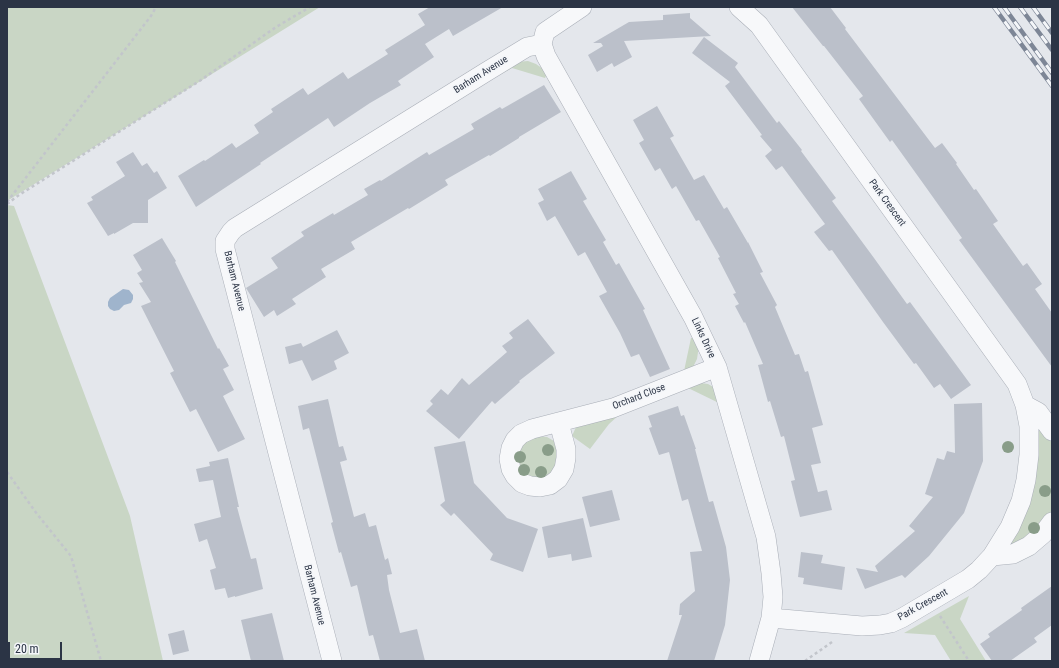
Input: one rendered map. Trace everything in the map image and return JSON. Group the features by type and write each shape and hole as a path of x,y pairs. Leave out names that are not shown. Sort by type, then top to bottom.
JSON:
{"street":[{"path":"542,44 545,32 582,7"},
{"name":"Park Crescent","path":"739,7 759,25 1017,384 1025,405 1028,426 1029,455 1026,480 1021,501 1010,527 992,556 968,579 891,623 862,626 771,618"},
{"name":"Links Drive","path":"542,44 546,56 693,316 717,367 766,537 773,597 771,618 759,661"},
{"name":"Barham Avenue","path":"332,661 225,249 225,241 235,228 466,84 526,47 542,44"},
{"name":"Orchard Close","path":"559,423 613,408 717,367"},
{"path":"1025,405 1038,412 1052,431"},
{"path":"992,556 1013,554 1028,546 1043,534 1052,522"}],"path":[{"path":"7,203 146,23 156,7"},
{"path":"7,203 202,80 276,27 310,7"},
{"path":"7,472 37,514 71,556 101,661"},
{"path":"930,601 969,661"},
{"path":"805,661 835,640"}],"green space":[{"path":"7,7 320,7 7,201"},
{"path":"528,61 543,69 547,74 545,78 512,68 501,74 500,71 516,62"},
{"path":"7,205 14,206 130,516 163,661 7,661"},
{"path":"691,338 695,338 699,345 697,359 692,369 684,371"},
{"path":"701,383 708,384 715,388 721,404 686,387"},
{"path":"619,415 609,424 590,449 572,436 576,427"},
{"path":"1037,427 1052,440 1052,511 1041,530 1013,547 1010,544"},
{"path":"539,436 547,437 554,441 558,447 561,461 542,482 521,474 516,453 525,440"},
{"path":"969,596 960,619 986,661 951,661 935,635 904,633"}],"water":[{"path":"123,289 129,290 133,295 131,303 124,305 119,310 114,311 110,309 108,302 110,298"}],"building":[{"path":"430,7 503,7 453,36 449,29 425,44 434,57 398,81 401,85 370,103 334,127 328,118 196,207 178,176 204,160 205,161 232,143 236,148 259,133 254,125 273,112 271,109 303,88 308,95 343,72 348,79 388,54 385,50 425,25 418,14"},
{"path":"792,7 830,7 935,148 942,143 974,190 976,189 998,221 993,224 1023,266 1027,263 1042,284 1035,289 1052,313 1052,367 959,240 962,238 892,140 890,142 859,99 863,96"},
{"path":"690,13 690,18 711,36 624,41 632,57 614,67 612,63 597,72 588,55 603,46 601,43 593,43 629,22 663,20 663,15"},
{"path":"704,37 738,63 735,67 777,123 779,121 802,150 801,151 836,198 832,201 907,304 910,302 971,385 951,399 940,384 934,388 916,363 914,364 832,250 829,251 814,232 825,224 782,166 776,170 765,156 772,150 760,136 762,135 725,86 730,82 692,53"},
{"path":"544,85 561,112 490,156 489,155 445,180 448,185 351,242 355,249 321,269 326,277 292,299 296,304 277,316 274,310 264,317 246,288 278,268 271,258 304,236 301,232 368,195 364,189 380,180 381,181 427,152 429,155 474,129 471,124 500,107 502,109"},
{"path":"657,106 674,136 670,138 694,180 704,175 724,209 727,207 748,242 763,272 760,273 777,305 775,307 795,355 799,354 805,372 808,371 823,425 812,428 821,463 811,465 818,492 827,490 832,510 800,517 791,481 795,480 784,436 781,437 770,401 768,402 758,365 763,364 745,322 744,323 735,306 739,304 733,294 736,293 718,258 720,257 699,220 696,221 676,186 672,189 660,168 655,171 639,143 644,140 633,120"},
{"path":"133,152 142,166 147,163 154,173 157,171 167,188 148,200 148,223 133,223 108,236 87,203 93,200 91,197 125,176 116,162"},
{"path":"571,171 587,199 583,201 606,240 603,242 616,265 619,263 645,309 643,310 670,369 650,377 639,354 631,357 620,333 599,296 607,292 585,252 578,256 555,216 547,221 538,203 544,200 538,189"},
{"path":"162,238 176,261 175,262 218,349 219,348 229,366 223,369 234,390 223,396 245,439 218,452 196,409 190,412 170,373 174,371 141,306 151,302 139,283 143,282 137,273 142,270 133,255"},
{"path":"528,319 555,353 519,381 520,382 495,404 492,401 459,439 426,411 433,404 430,401 441,389 448,395 462,378 469,385 507,352 502,346 513,338 509,333"},
{"path":"337,330 349,353 334,361 337,369 312,381 302,360 289,364 285,347 301,343 303,347"},
{"path":"328,399 339,447 343,446 347,460 340,462 354,517 365,513 369,527 376,525 385,560 388,558 392,574 387,575 389,590 400,633 417,629 425,661 380,661 373,635 369,636 357,585 351,587 341,552 339,553 331,523 333,522 309,428 303,430 298,406"},
{"path":"982,403 983,461 964,513 929,556 905,578 902,575 865,589 856,568 878,572 875,566 915,531 909,526 933,497 925,494 937,458 944,460 947,451 955,453 954,404"},
{"path":"678,406 681,416 684,415 696,449 709,502 713,501 726,547 730,580 725,625 714,661 667,661 682,615 679,615 680,604 695,591 690,552 702,551 688,499 682,501 669,452 659,455 649,428 652,427 648,416"},
{"path":"465,441 474,483 507,518 538,529 523,572 490,560 493,554 454,513 451,516 440,505 445,501 434,447"},
{"path":"228,458 239,507 237,507 251,559 256,558 263,589 228,598 225,588 215,590 210,570 216,568 207,539 199,542 194,524 221,517 213,480 199,482 196,469 210,466 209,462"},
{"path":"612,490 620,520 590,527 582,497"},
{"path":"583,518 592,557 572,561 571,554 548,558 542,527"},
{"path":"801,552 823,555 821,563 845,567 842,590 803,584 804,578 798,577"},
{"path":"1052,586 1052,625 1034,638 1037,642 1010,661 992,661 980,644 990,637 988,634"},
{"path":"272,613 284,661 251,661 241,620"},
{"path":"184,630 189,651 173,655 168,634"}],"railway":[{"path":"994,7 1052,86"},
{"path":"1004,7 1052,73"},
{"path":"1020,7 1052,50"},
{"path":"1033,7 1052,33"}]}
